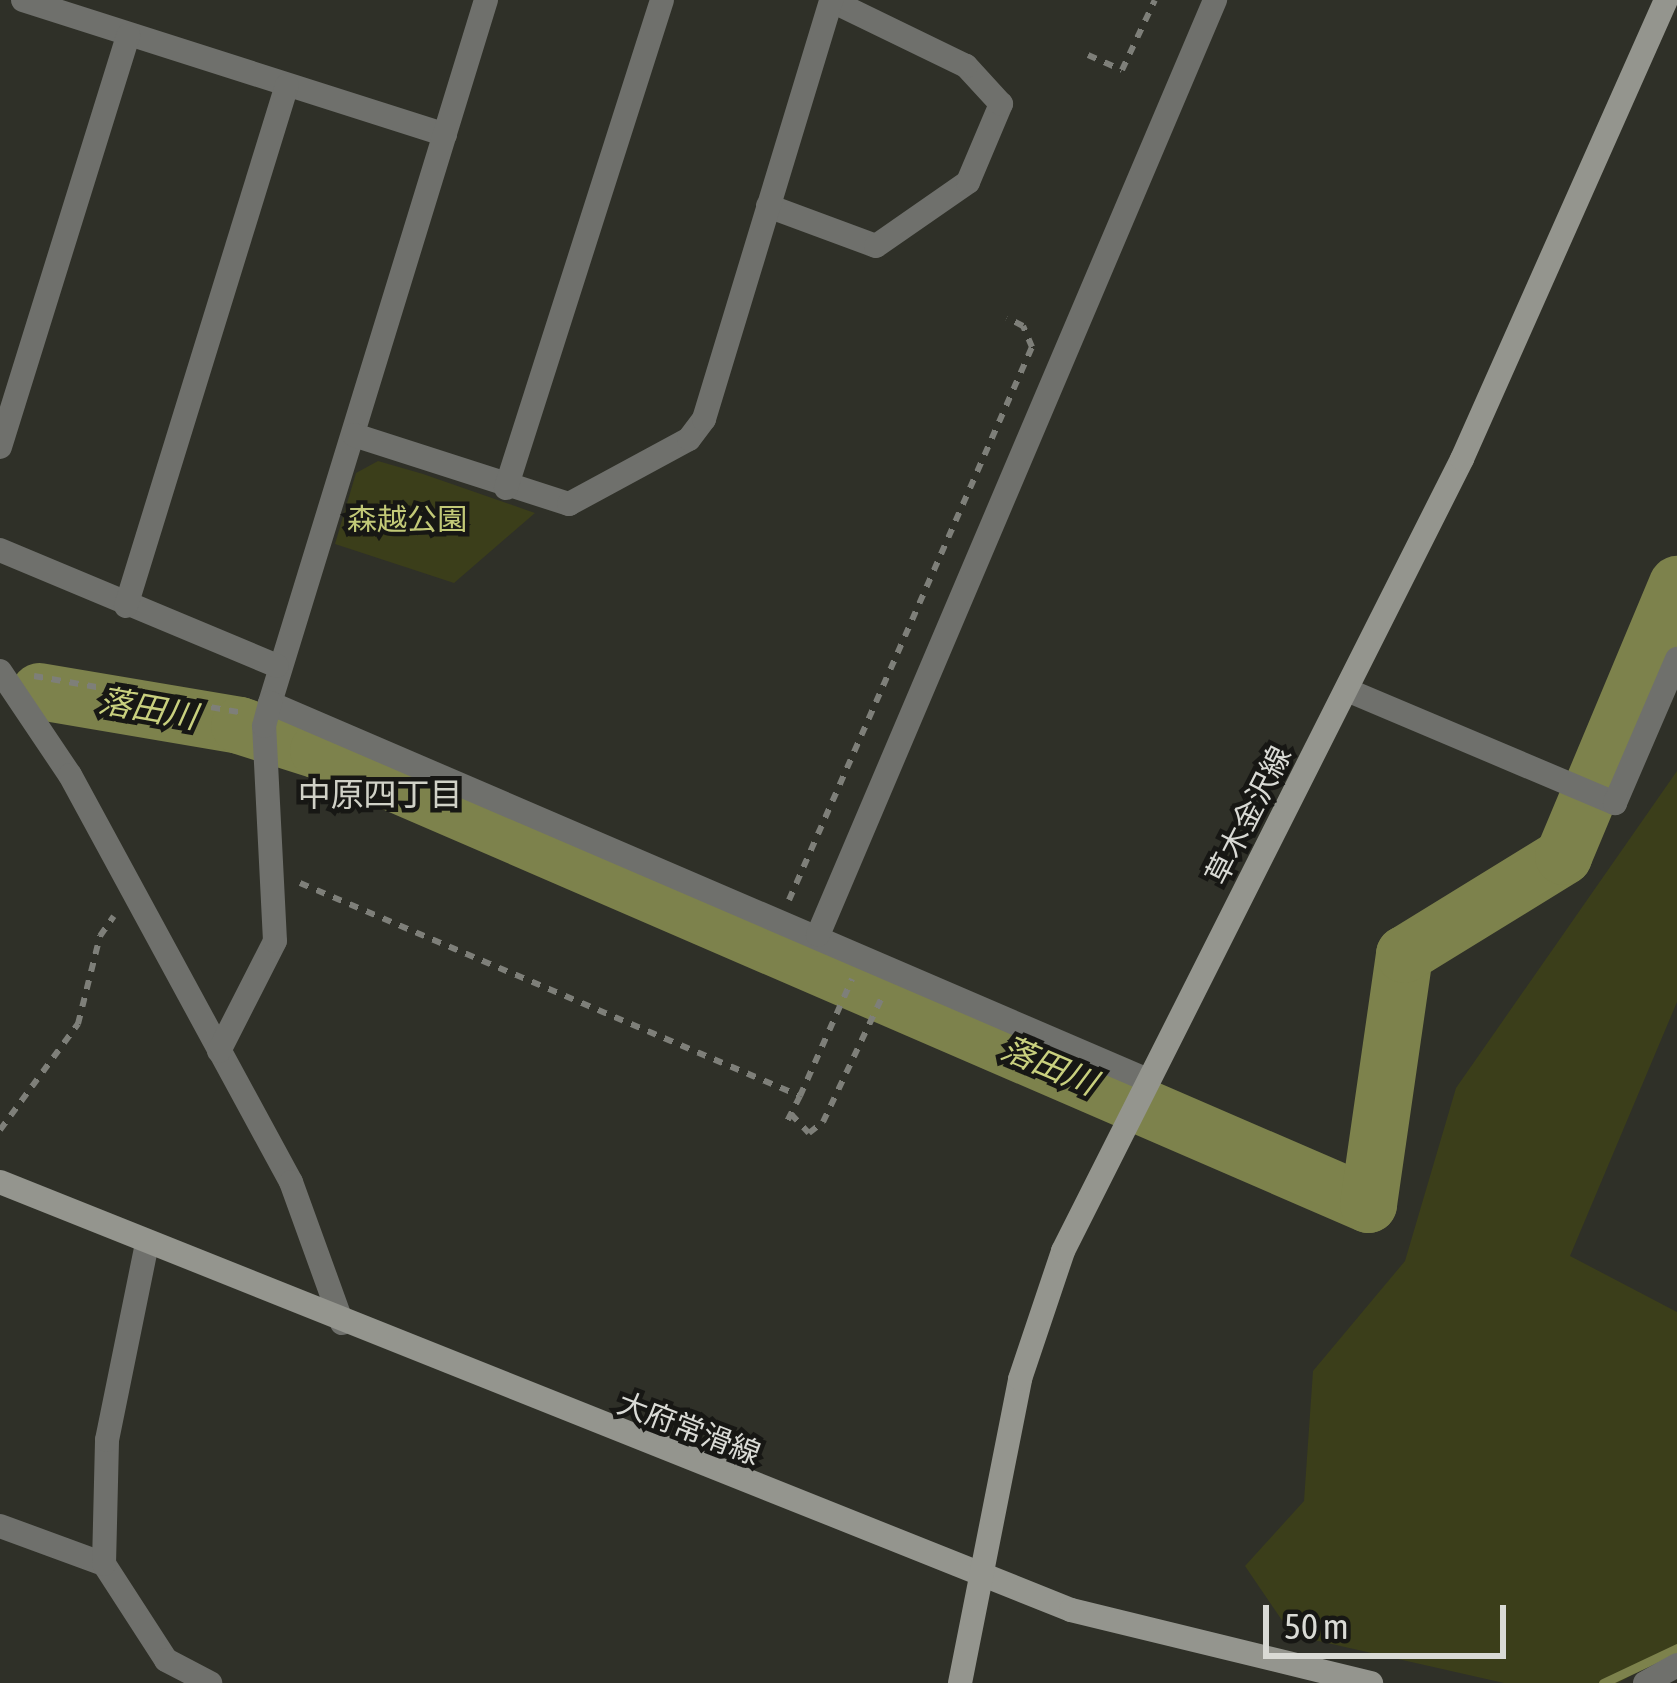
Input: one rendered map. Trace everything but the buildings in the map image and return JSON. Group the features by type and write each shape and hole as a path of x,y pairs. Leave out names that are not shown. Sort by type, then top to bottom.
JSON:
{"main road":[{"name":"草木金沢線","path":"960,1683 1040,1314 1145,1079 1462,459 1666,0"},
{"name":"大府常滑線","path":"1,1185 342,1324 1094,1617 1371,1683"}],"street":[{"path":"23,0 445,135"},
{"path":"219,1051 275,941 268,710 277,666 354,435 485,0"},
{"path":"506,488 662,0"},
{"path":"354,435 506,488 569,504 689,439 704,419 768,206 831,0 966,66 1001,104 968,182 876,246 768,206"},
{"path":"818,935 1214,0"},
{"path":"0,447 128,35"},
{"path":"126,607 287,85"},
{"path":"0,550 126,607 277,666"},
{"path":"1347,690 1615,803 1677,659"},
{"path":"3,676 134,892 219,1051 315,1235 342,1324"},
{"path":"268,710 818,935 1145,1079"},
{"path":"147,1243 107,1440 104,1564 166,1660 211,1683"},
{"path":"0,1526 104,1564"},
{"path":"1645,1683 1677,1665"}],"path":[{"path":"1088,55 1122,70 1155,0"},
{"path":"781,920 1032,347 1023,326 1007,318"},
{"path":"3,676 37,675 268,710"},
{"path":"274,872 800,1096"},
{"path":"0,1130 78,1024 100,936 134,892"},
{"path":"784,1127 862,955"},
{"path":"790,1114 809,1133 823,1122 895,969"}],"green space":[{"name":"森越公園","path":"378,461 535,513 454,583 335,544 356,473"},
{"path":"1677,771 1677,1002 1570,1256 1677,1312 1677,1649 1618,1683 1504,1683 1292,1635 1245,1566 1304,1501 1313,1371 1405,1261 1456,1088"}],"waterway":[{"name":"落田川","path":"39,691 239,725 318,750 1368,1204 1404,954 1563,856 1677,584"},
{"path":"1603,1683 1677,1648"}],"district":[{"name":"中原四丁目","path":"380,795"}]}
